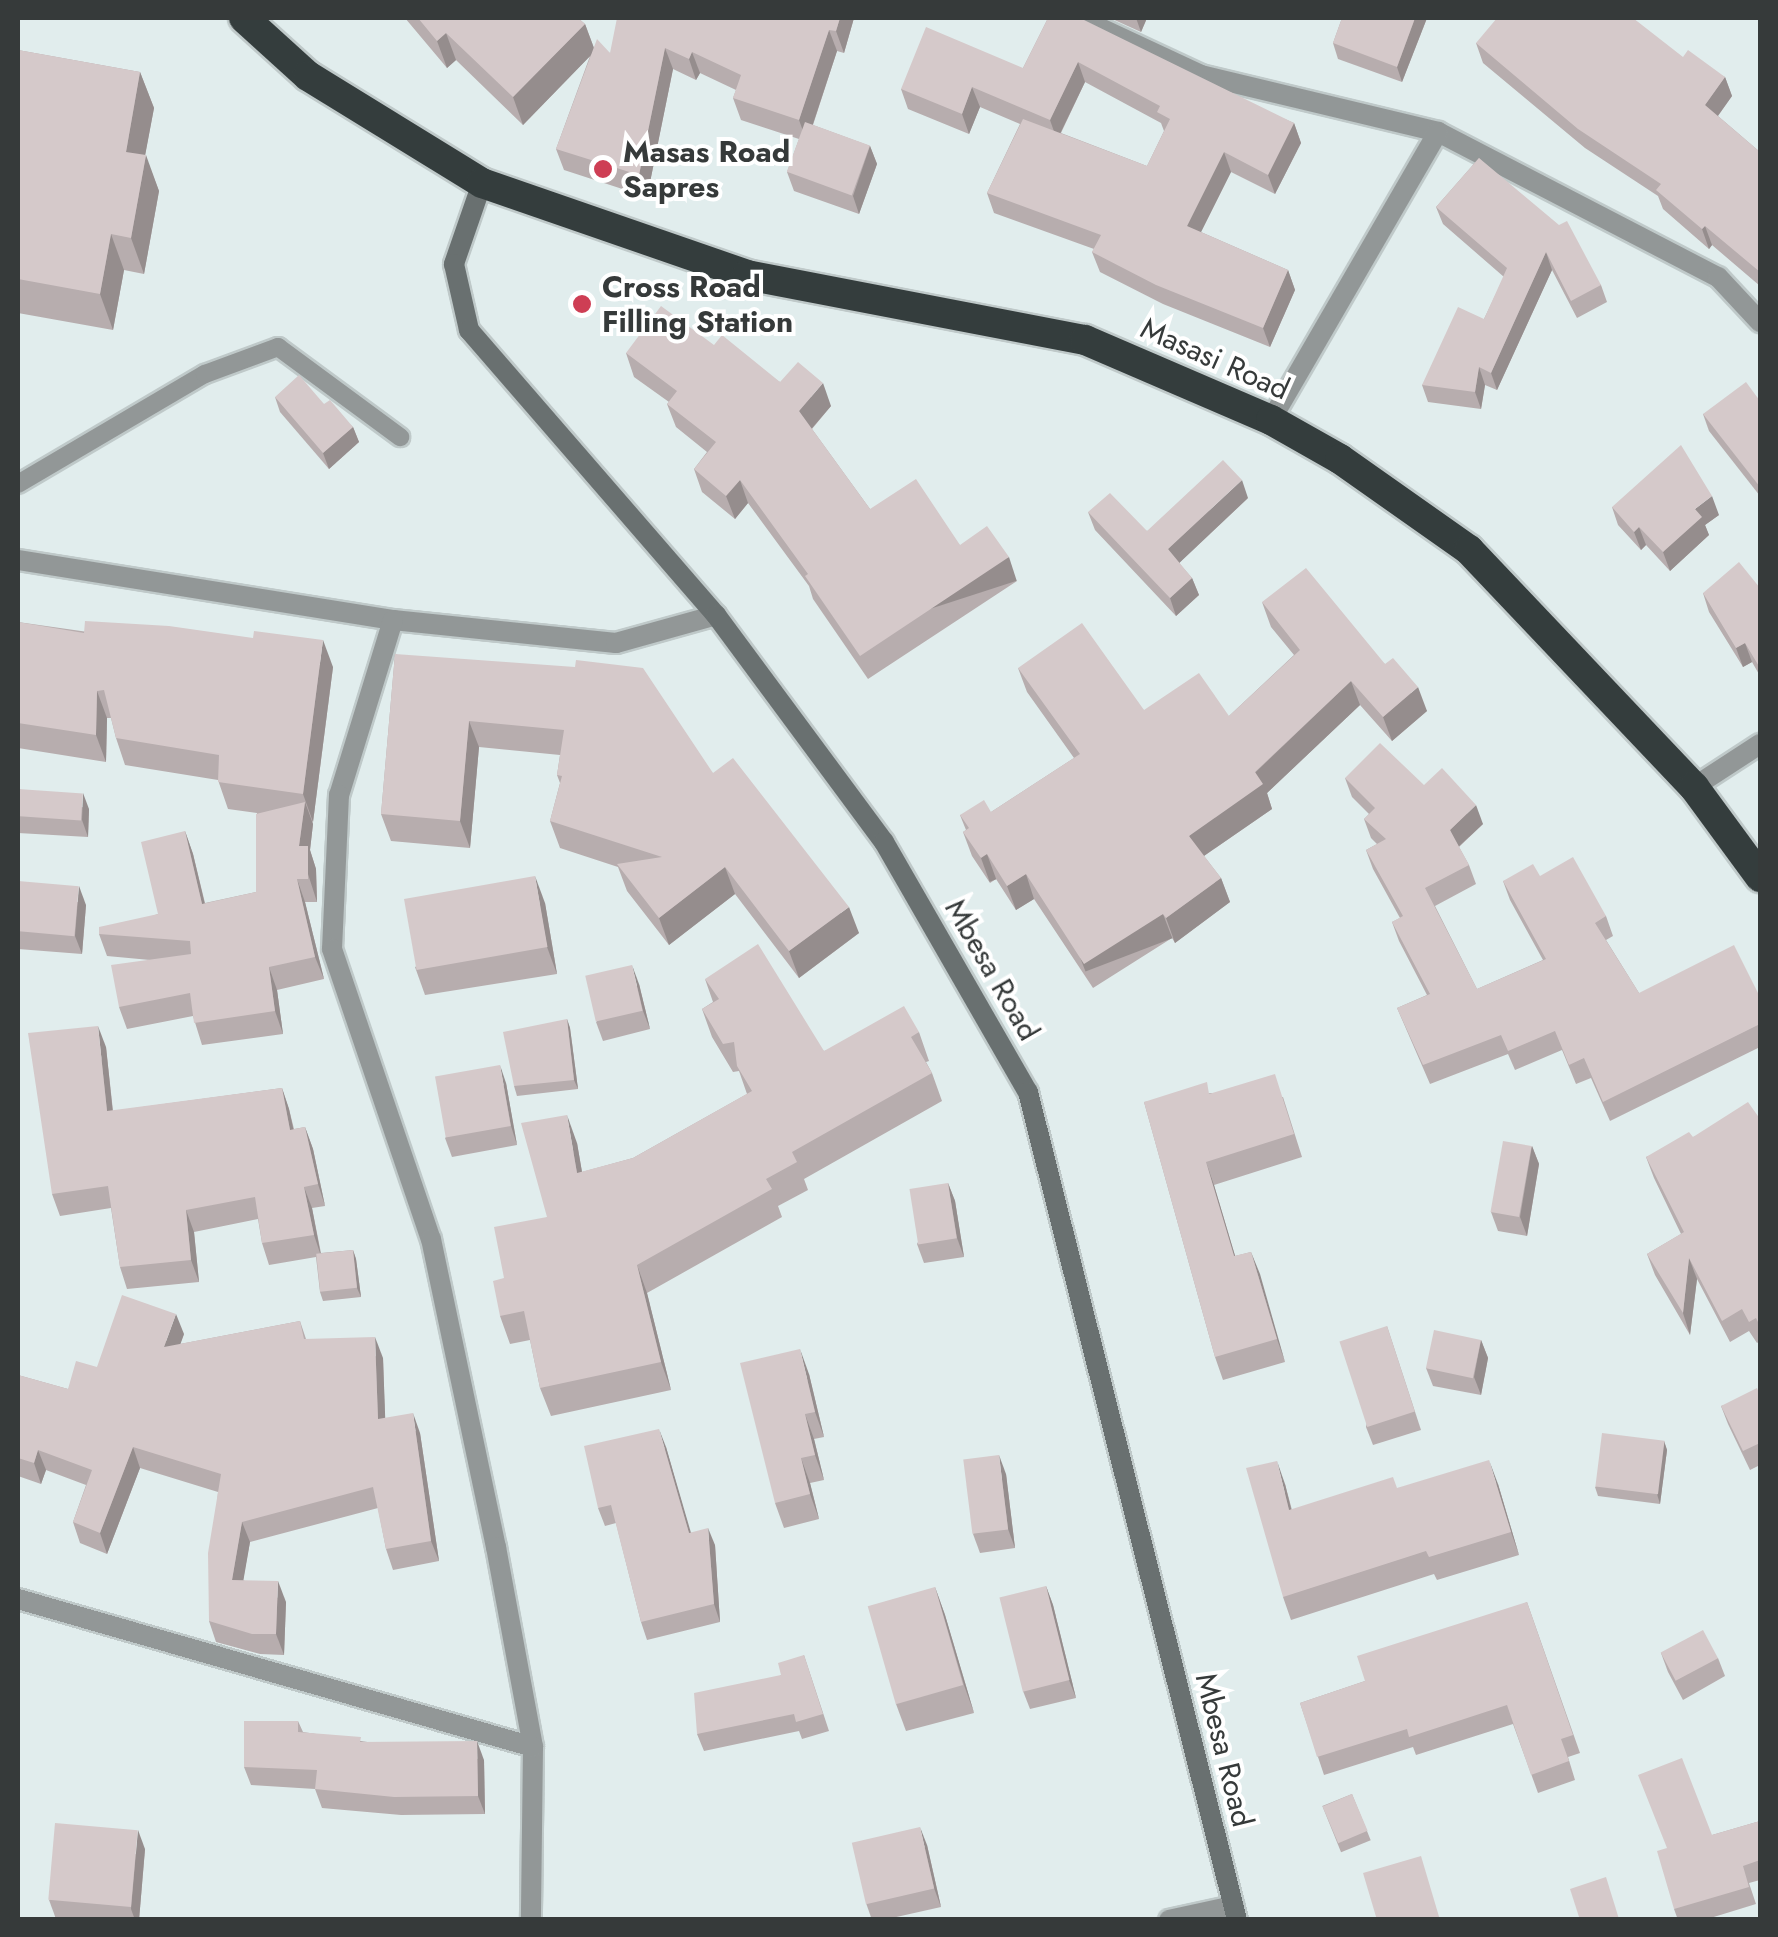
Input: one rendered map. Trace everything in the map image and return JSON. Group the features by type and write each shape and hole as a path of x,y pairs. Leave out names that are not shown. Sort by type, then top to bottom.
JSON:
{"highway":[{"name":"Masasi Road","path":"244,18 308,76 482,182 747,275 1085,340 1271,420 1340,459 1469,550 1694,787 1760,877"}],"main road":[{"name":"Mbesa Road","path":"482,182 454,264 469,330 716,615 884,842 1028,1092 1235,1913"}],"street":[{"path":"1079,18 1201,75 1438,132 1718,277 1760,322"},
{"path":"1271,420 1438,132"},
{"path":"18,560 393,620 616,643 716,615"},
{"path":"393,620 339,795 332,949 432,1239 534,1746 531,1920"},
{"path":"1694,787 1760,744"},
{"path":"18,1600 534,1746"},
{"path":"1169,1920 1235,1913"}],"lane":[{"path":"18,484 205,374 278,347 400,437"}],"building":[{"path":"418,18 578,18 585,24 513,97 446,33 437,41"},
{"path":"617,18 840,18 836,31 829,30 799,120 733,98 741,75 692,52 689,59 665,48 639,175 556,149 597,39 610,53"},
{"path":"1048,18 1080,18 1294,123 1268,175 1224,152 1187,226 1288,270 1263,328 1156,285 1092,252 1101,235 987,193 1023,119 1147,166 1170,119 1157,112 1160,106 1078,62 1050,120 972,87 962,114 901,89 926,27 1023,68"},
{"path":"1342,18 1415,18 1397,67 1333,43"},
{"path":"1497,18 1633,18 1683,57 1688,50 1725,77 1705,105 1760,152 1760,272 1656,190 1661,184 1578,129 1476,43"},
{"path":"18,50 140,72 126,152 146,155 131,238 111,234 100,294 18,279"},
{"path":"805,122 870,146 852,195 787,172"},
{"path":"1479,158 1559,225 1567,221 1601,285 1571,301 1546,252 1491,373 1479,367 1475,392 1422,385 1458,307 1484,319 1507,268 1436,207"},
{"path":"661,306 714,345 722,335 780,382 798,362 823,383 799,411 870,509 916,479 960,545 987,526 1009,557 860,656 805,576 808,574 740,480 726,496 694,469 716,442 667,404 677,391 626,353"},
{"path":"299,375 324,404 330,400 353,427 323,453 275,397"},
{"path":"1746,382 1760,401 1760,487 1703,414"},
{"path":"1681,445 1712,496 1695,509 1702,517 1663,552 1639,527 1634,532 1612,507"},
{"path":"1223,460 1242,480 1168,549 1192,578 1170,598 1088,512 1110,493 1147,531"},
{"path":"1739,562 1760,588 1760,668 1745,643 1736,648 1703,593"},
{"path":"1306,568 1385,664 1393,658 1418,687 1383,717 1351,681 1255,772 1263,784 1189,836 1221,878 1166,918 1163,914 1084,964 1026,874 1007,886 987,854 981,858 963,832 969,828 960,815 984,800 991,812 1080,754 1018,668 1082,623 1144,710 1199,673 1229,716 1300,650 1262,602"},
{"path":"85,621 169,626 253,638 254,631 323,640 303,794 218,782 219,755 116,738 104,690 97,691 96,735 18,723 18,622 84,633"},
{"path":"395,654 575,667 576,660 643,668 713,773 733,758 849,907 789,951 725,867 659,918 617,864 662,857 550,821 562,776 557,775 564,730 469,721 460,821 381,814"},
{"path":"1380,743 1424,785 1442,768 1476,805 1450,830 1469,865 1425,888 1477,989 1546,959 1503,881 1533,864 1540,876 1573,857 1606,916 1595,923 1639,993 1734,945 1760,997 1760,1024 1603,1102 1584,1058 1569,1065 1555,1031 1508,1051 1501,1035 1423,1065 1397,1008 1430,994 1392,922 1403,916 1366,850 1386,839 1364,819 1375,808 1345,778"},
{"path":"18,789 83,794 81,820 18,816"},
{"path":"305,802 299,846 308,846 308,879 297,879 315,957 269,967 275,1011 194,1023 190,993 119,1007 111,965 191,954 190,941 99,934 99,927 158,914 141,842 185,831 202,904 256,892 256,814"},
{"path":"535,876 548,947 417,970 404,899"},
{"path":"18,881 79,886 74,936 18,931"},
{"path":"758,944 824,1051 904,1006 919,1032 911,1037 932,1073 792,1152 797,1162 766,1179 772,1189 637,1265 661,1362 540,1388 524,1311 500,1316 493,1281 504,1278 494,1227 547,1217 521,1123 567,1115 577,1173 633,1158 752,1091 737,1066 734,1042 723,1044 702,1009 719,999 705,979"},
{"path":"632,965 643,1011 596,1022 585,976"},
{"path":"567,1019 574,1080 514,1086 503,1032"},
{"path":"98,1026 107,1111 282,1088 290,1130 305,1127 318,1184 304,1187 314,1235 262,1243 255,1197 186,1210 191,1260 120,1267 108,1186 52,1194 28,1033"},
{"path":"500,1065 511,1126 446,1138 435,1076"},
{"path":"1275,1074 1294,1134 1206,1162 1234,1256 1251,1252 1277,1339 1215,1357 1144,1102 1207,1082 1209,1094"},
{"path":"1748,1102 1760,1119 1760,1326 1756,1318 1749,1322 1742,1309 1722,1321 1689,1258 1683,1313 1647,1254 1684,1232 1646,1157 1689,1132 1693,1137"},
{"path":"1503,1141 1532,1146 1519,1217 1490,1212"},
{"path":"948,1183 957,1238 918,1244 909,1189"},
{"path":"353,1250 357,1288 320,1292 316,1254"},
{"path":"122,1295 176,1314 164,1347 300,1321 304,1339 375,1337 378,1419 413,1413 431,1541 386,1549 373,1487 242,1522 232,1580 278,1581 276,1634 252,1634 209,1621 208,1553 221,1474 133,1447 100,1533 73,1522 92,1470 38,1450 34,1463 18,1458 18,1375 68,1389 76,1361 97,1367"},
{"path":"1387,1326 1415,1412 1367,1427 1339,1341"},
{"path":"1434,1330 1481,1340 1473,1378 1426,1368"},
{"path":"800,1349 815,1412 805,1414 815,1455 801,1458 810,1494 775,1503 740,1363"},
{"path":"1757,1388 1760,1443 1743,1451 1721,1406"},
{"path":"659,1429 689,1533 708,1528 714,1604 641,1622 611,1505 598,1508 584,1446"},
{"path":"1602,1433 1665,1441 1658,1494 1595,1487"},
{"path":"999,1455 1008,1529 972,1534 963,1459"},
{"path":"1489,1460 1511,1532 1429,1557 1426,1551 1283,1597 1246,1468 1277,1461 1289,1510 1393,1477 1397,1488"},
{"path":"1046,1586 1069,1680 1023,1692 999,1598"},
{"path":"935,1587 963,1685 896,1704 868,1606"},
{"path":"1527,1602 1573,1735 1561,1739 1569,1761 1531,1775 1507,1705 1409,1737 1407,1729 1317,1757 1300,1703 1365,1681 1357,1656"},
{"path":"1703,1630 1718,1658 1676,1681 1661,1653"},
{"path":"804,1655 823,1714 796,1722 794,1714 697,1734 694,1693 781,1675 778,1663"},
{"path":"244,1721 298,1721 298,1732 361,1737 360,1742 477,1741 478,1796 394,1797 315,1789 317,1770 244,1767"},
{"path":"1682,1758 1712,1835 1760,1821 1760,1860 1743,1866 1749,1887 1674,1909 1657,1851 1667,1848 1638,1775"},
{"path":"1352,1794 1368,1831 1338,1843 1323,1807"},
{"path":"55,1823 138,1830 131,1907 48,1900"},
{"path":"920,1827 934,1888 866,1904 852,1843"},
{"path":"1421,1856 1440,1920 1377,1920 1363,1873"},
{"path":"1606,1877 1619,1919 1580,1920 1570,1889"}],"place":[{"name":"Masas Road Sapres","path":"603,169"},
{"name":"Cross Road Filling Station","path":"582,304"}]}
